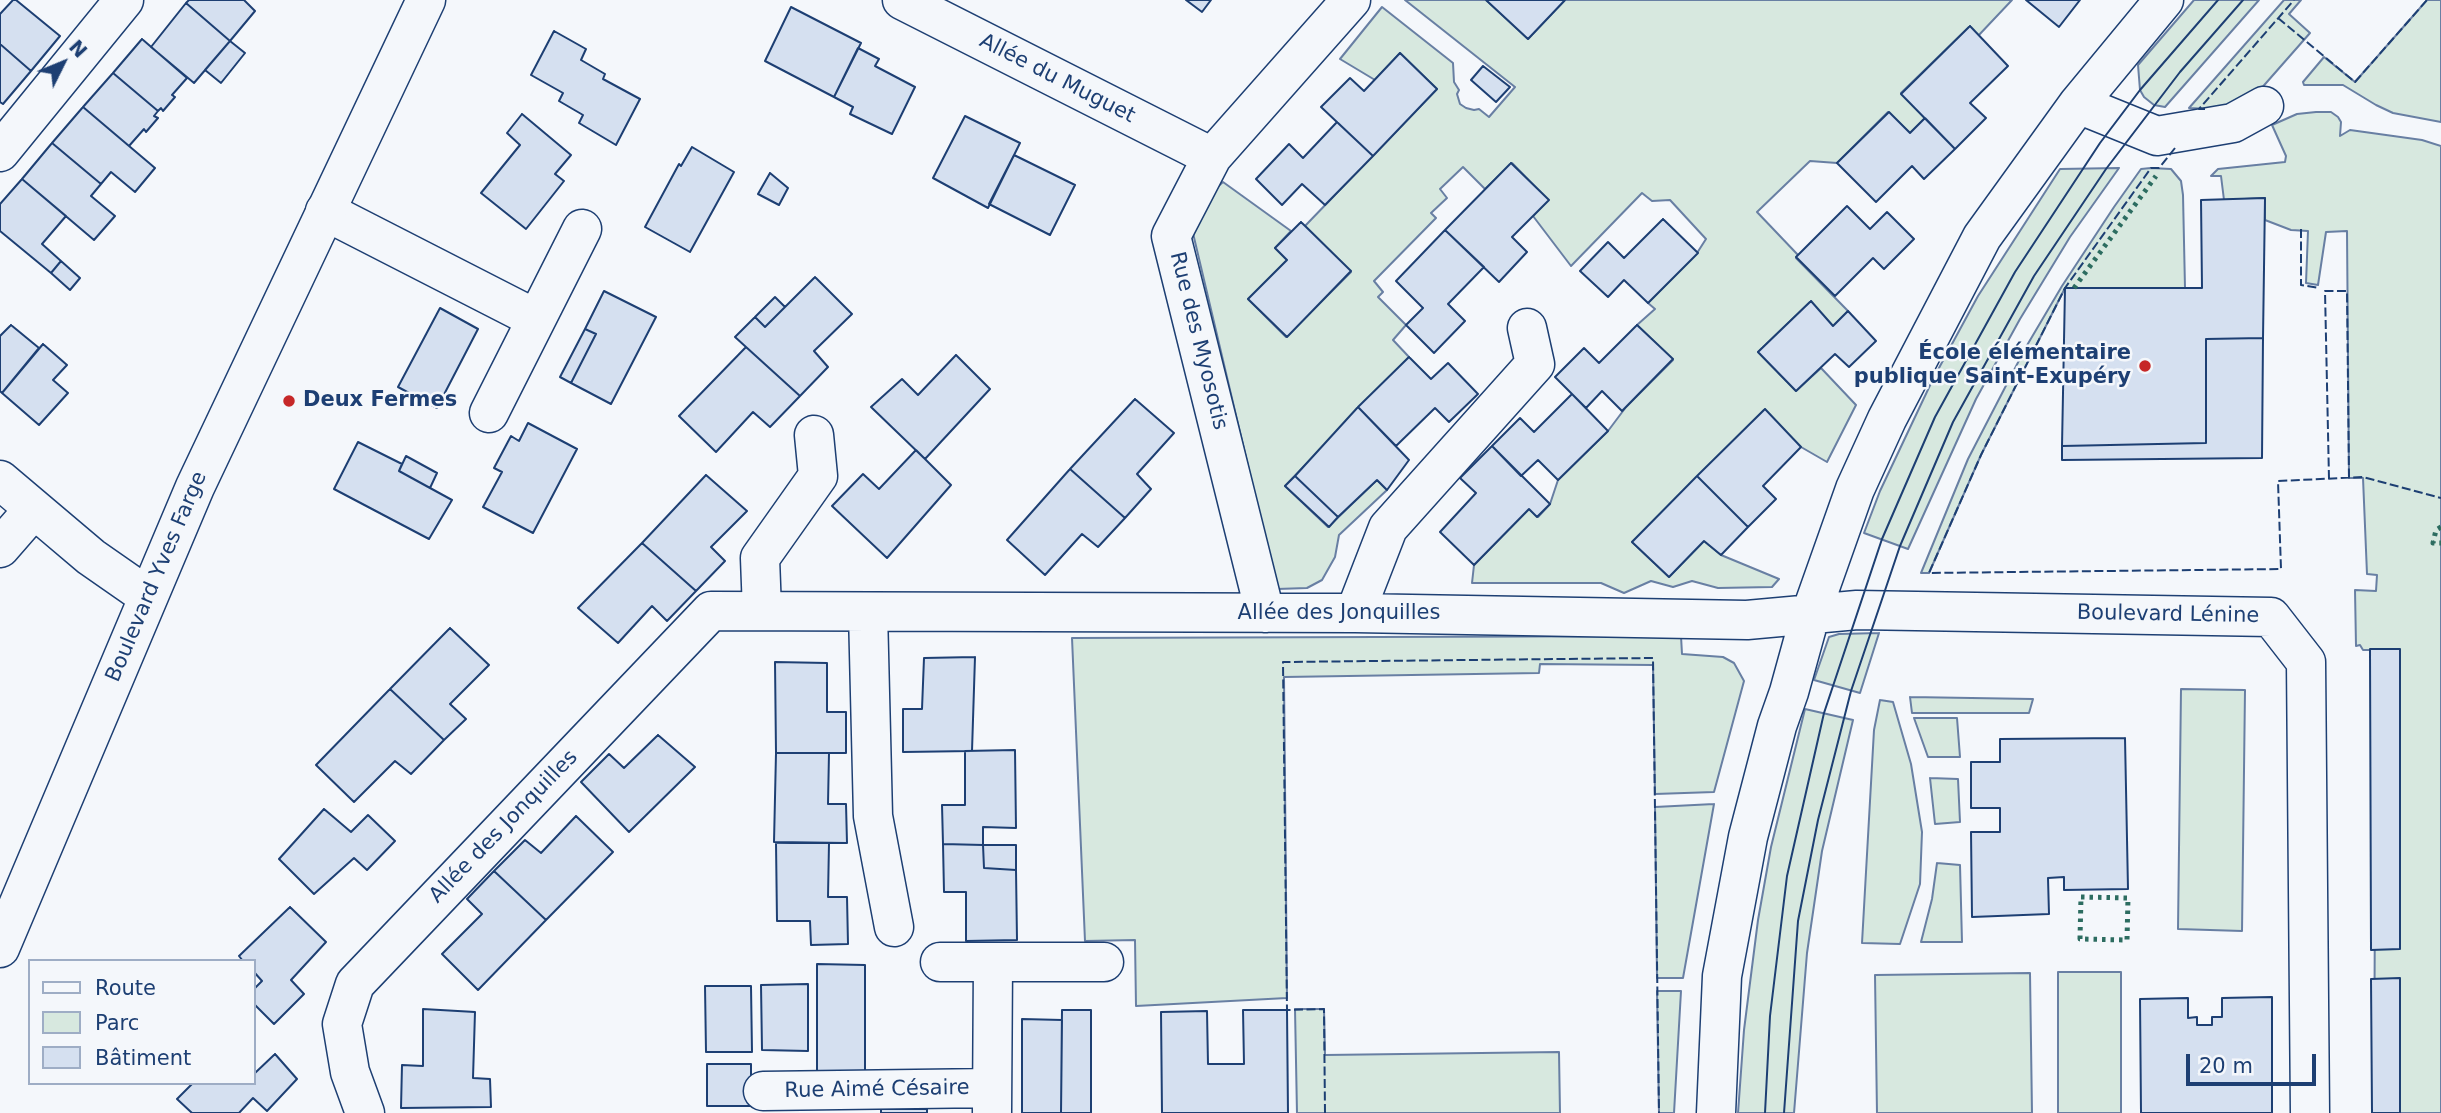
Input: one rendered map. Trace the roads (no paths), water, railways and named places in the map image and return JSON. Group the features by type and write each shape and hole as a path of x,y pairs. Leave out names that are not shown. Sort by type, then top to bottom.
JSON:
{"street":[{"path":"0,152 124,0"},
{"name":"Boulevard Yves Farge","path":"0,948 195,487 426,0"},
{"name":"Allée du Muguet","path":"902,0 1212,158"},
{"name":"Rue des Myosotis","path":"1265,613 1171,236 1212,158 1351,0"},
{"path":"1716,1113 1722,976 1746,850 1777,726 1810,616 1855,489 1887,419 1982,237 2078,104 2164,0"},
{"path":"2078,104 2157,136 2233,123 2264,106"},
{"path":"325,211 536,319"},
{"path":"489,412 582,229"},
{"path":"1355,613 1388,528 1535,364 1527,328"},
{"path":"762,611 760,558 818,476 814,435"},
{"path":"0,480 92,557 147,596"},
{"path":"0,548 34,509"},
{"name":"Boulevard Lénine","path":"1810,616 1857,610 2271,617 2306,662 2309,1113"},
{"name":"Allée des Jonquilles","path":"365,1113 350,1072 342,1024 355,984 710,611 1355,613 1747,620 1810,616"},
{"path":"868,612 873,817 894,927"},
{"path":"940,962 1104,962"},
{"name":"Rue Aimé Césaire","path":"763,1091 992,1101 993,962"}],"tram line":[{"path":"1765,1113 1770,1016 1787,876 1824,713 1882,539 1935,417 2015,272 2100,143 2140,90 2218,0"},
{"path":"1784,1113 1798,921 1818,820 1851,691 1900,546 1953,422 2034,276 2106,169 2180,72 2243,0"}],"place":[{"name":"École élémentaire publique Saint-Exupéry","path":"2145,366"},
{"name":"Deux Fermes","path":"289,401"}]}
